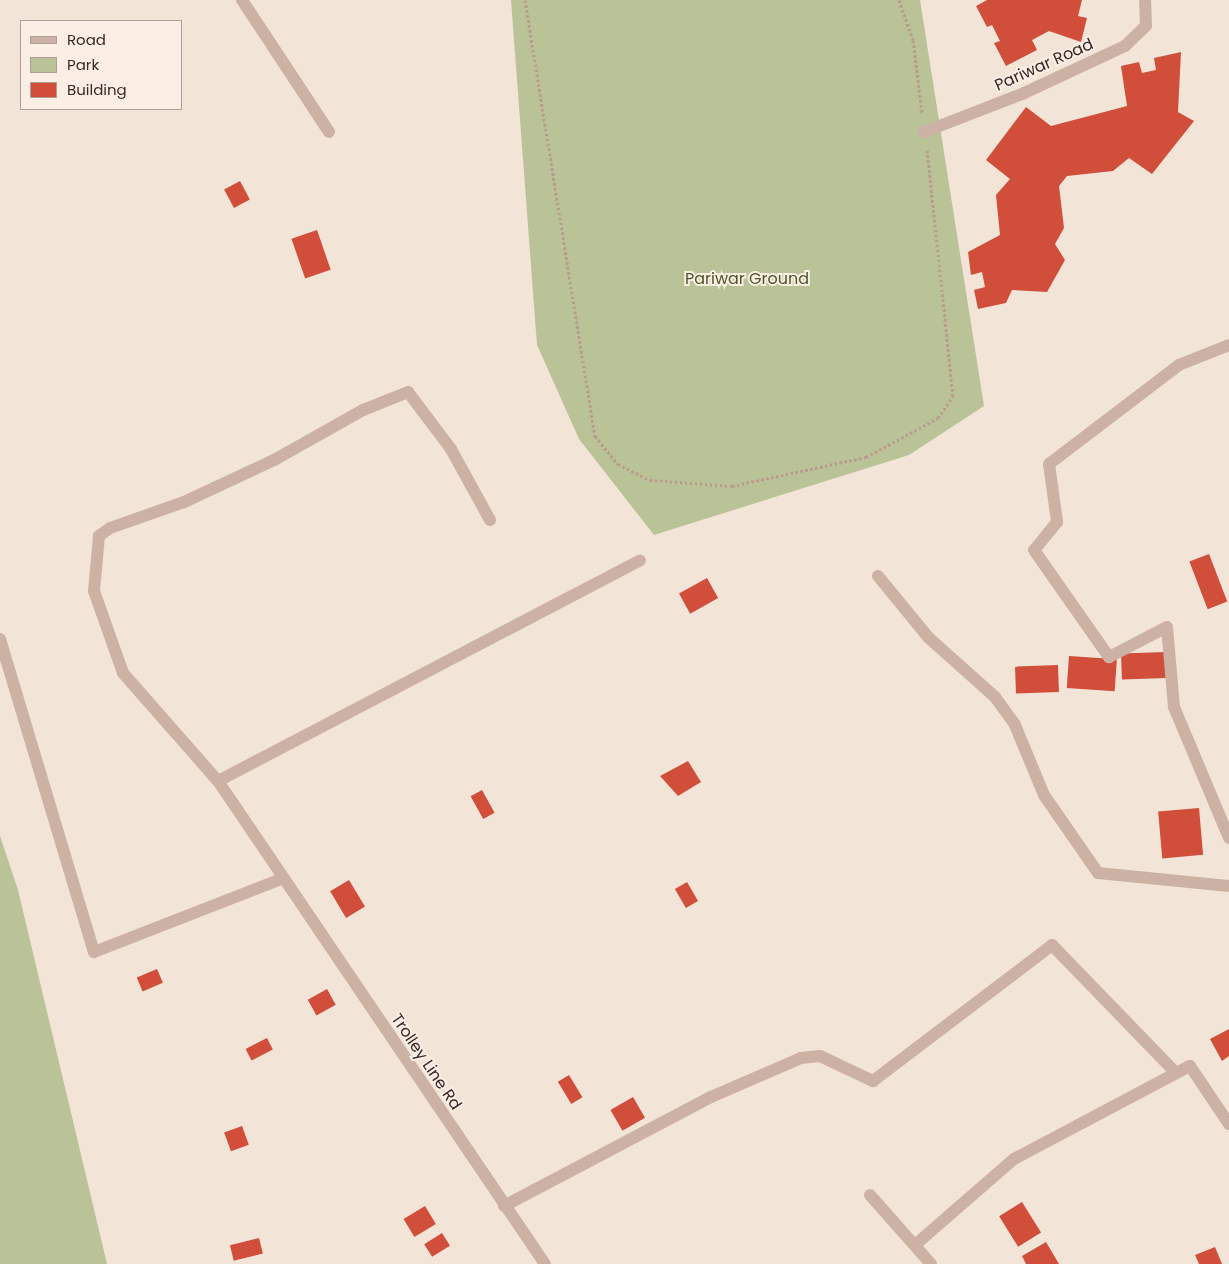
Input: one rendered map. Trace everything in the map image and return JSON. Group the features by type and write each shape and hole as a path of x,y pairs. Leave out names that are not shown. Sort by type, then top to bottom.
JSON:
{"street":[{"path":"242,0 328,132"},
{"name":"Pariwar Road","path":"924,132 1022,94 1124,46 1146,26 1145,0"},
{"path":"1229,345 1179,365 1049,464 1057,522 1034,550 1109,657 1167,627 1174,707 1229,838"},
{"name":"Trolley Line Rd","path":"490,520 451,449 408,392 363,410 276,459 184,502 99,536 94,592 123,673 218,780 281,879 545,1264"},
{"path":"218,780 640,560"},
{"path":"878,576 929,638 995,697 1015,725 1044,795 1098,873 1229,886"},
{"path":"0,639 94,952 281,879"},
{"path":"504,1206 711,1097 801,1058 820,1056 874,1081 1052,945 1176,1074"},
{"path":"915,1245 1014,1158 1190,1066 1229,1124"},
{"path":"870,1195 931,1264"}],"path":[{"path":"525,0 595,436 618,464 650,480 732,486 866,457 938,418 953,396 913,40 899,0"}],"green space":[{"name":"Pariwar Ground","path":"511,0 920,0 984,406 909,455 654,535 579,439 537,345"},
{"path":"0,836 18,890 107,1264 0,1264"}],"building":[{"path":"987,0 1082,0 1078,16 1087,18 1081,42 1049,31 1032,40 1037,50 1006,66 994,43 1000,41 992,25 987,27 976,6"},
{"path":"1181,52 1178,112 1194,121 1152,174 1129,158 1113,171 1067,176 1059,186 1064,228 1055,244 1065,260 1047,292 1012,290 1006,303 978,309 974,290 985,287 982,272 971,275 968,252 1000,235 996,195 1010,179 986,160 1026,107 1051,126 1127,106 1121,66 1139,62 1142,73 1156,70 1154,58"},
{"path":"240,181 250,200 234,208 224,189"},
{"path":"317,230 331,270 305,279 291,239"},
{"path":"1209,554 1227,602 1208,609 1189,562"},
{"path":"707,578 718,598 690,614 679,594"},
{"path":"1166,652 1167,678 1122,680 1121,654"},
{"path":"1069,656 1117,659 1115,691 1067,688"},
{"path":"1058,665 1059,692 1016,693 1015,667"},
{"path":"688,761 701,782 678,796 660,776"},
{"path":"482,790 495,813 483,819 471,796"},
{"path":"1199,808 1203,855 1162,858 1158,812"},
{"path":"349,880 365,907 346,918 330,891"},
{"path":"687,882 698,901 686,908 675,889"},
{"path":"157,969 163,983 143,991 137,978"},
{"path":"327,989 336,1005 316,1015 308,1000"},
{"path":"1229,1029 1229,1056 1222,1061 1210,1039"},
{"path":"267,1038 273,1050 252,1060 246,1049"},
{"path":"569,1075 582,1097 571,1104 558,1082"},
{"path":"633,1097 645,1118 622,1131 610,1110"},
{"path":"242,1126 249,1145 231,1151 224,1132"},
{"path":"1022,1202 1041,1233 1018,1247 999,1216"},
{"path":"425,1206 436,1224 414,1237 404,1219"},
{"path":"442,1233 450,1246 432,1257 424,1244"},
{"path":"259,1238 263,1254 234,1261 230,1245"},
{"path":"1046,1242 1059,1264 1026,1264 1022,1256"},
{"path":"1215,1247 1222,1264 1199,1264 1195,1255"}]}
